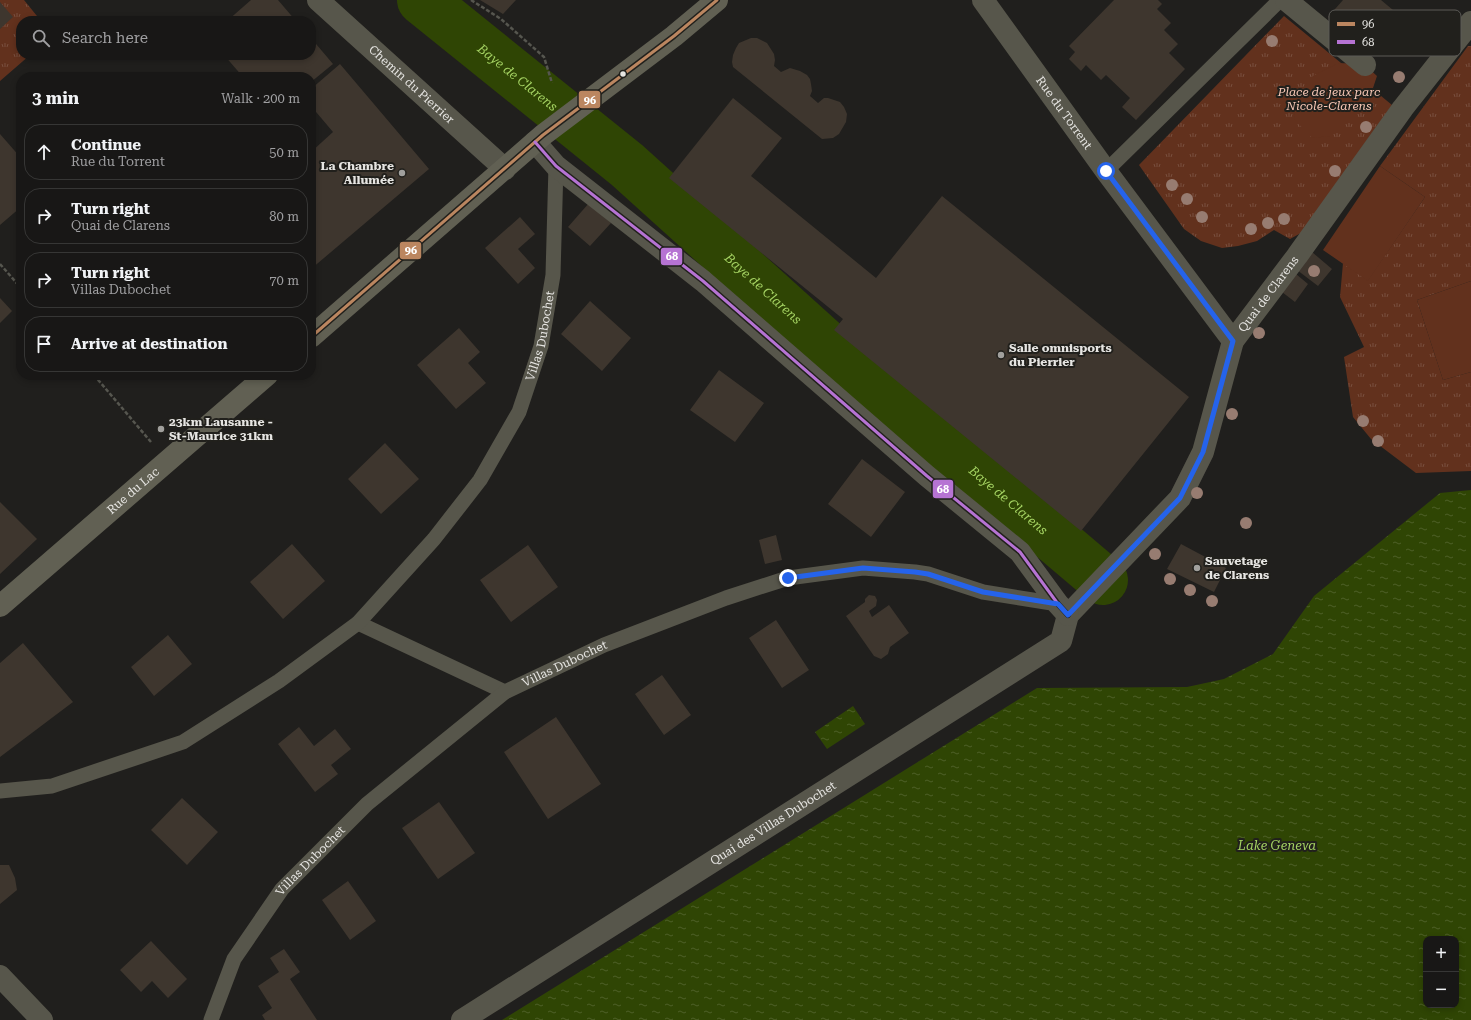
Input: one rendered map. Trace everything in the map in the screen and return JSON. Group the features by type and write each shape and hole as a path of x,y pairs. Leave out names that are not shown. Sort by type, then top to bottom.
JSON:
{"main road":[{"path":"316,333 539,139 674,36 717,0"},
{"name":"Rue du Lac","path":"0,606 261,380"}],"street":[{"name":"Chemin du Pierrier","path":"318,0 505,169"},
{"name":"Rue du Torrent","path":"982,0 1106,171 1233,341"},
{"path":"1286,0 1329,35"},
{"name":"Quai de Clarens","path":"1461,35 1471,22"},
{"path":"1354,56 1365,65"},
{"name":"Quai de Clarens","path":"1067,608 1117,563 1180,498 1203,452 1233,341 1292,263 1403,108 1444,56"},
{"path":"539,139 556,166 703,281 910,461 1020,552 1067,608"},
{"name":"Quai des Villas Dubochet","path":"462,1020 1062,641 1067,608"},
{"path":"0,976 42,1020"}],"lane":[{"path":"1106,171 1280,0"},
{"name":"Villas Dubochet","path":"0,791 52,786 183,742 280,680 358,623 434,539 480,480 519,412 541,346 553,276 556,166"},
{"name":"Villas Dubochet","path":"211,1020 234,959 282,889 367,804 505,692 604,645 726,598 788,578 863,568 915,572 928,574 983,592 1067,608"},
{"path":"358,623 505,692"}],"path":[{"path":"471,0 501,19 544,57 552,83"},
{"path":"0,264 16,282"},
{"path":"98,380 155,446"}],"green space":[{"path":"0,0 24,0 37,16 16,16 16,60 24,60 0,81"},
{"path":"1284,16 1329,53 1329,56 1333,56 1392,105 1301,233 1290,239 1274,230 1257,241 1238,246 1222,248 1201,241 1184,229 1139,165"},
{"path":"1468,46 1471,46 1471,281 1417,300 1443,380 1471,372 1471,471 1416,473 1371,439 1353,417 1344,357 1364,347 1340,297 1343,263 1368,280 1425,197 1380,166"},
{"name":"Place de jeux parc Nicole-Clarens","path":"1338,63 1364,64 1377,76 1370,97 1330,136 1312,138 1295,120 1293,99 1313,76"},
{"path":"1380,166 1425,197 1368,281 1323,250"},
{"path":"1471,281 1471,372 1443,380 1417,300"}],"water":[{"name":"Lake Geneva","path":"1471,490 1471,1020 502,1020 1037,688 1187,687 1224,679 1273,654 1314,596 1440,493"},
{"path":"853,706 865,724 827,749 815,732"}],"building":[{"path":"251,0 278,0 292,16 233,16"},
{"path":"480,0 516,0 503,14"},
{"path":"1114,0 1158,0 1162,4 1157,9 1171,23 1164,30 1178,44 1169,53 1185,69 1136,120 1122,107 1130,98 1106,75 1101,80 1086,65 1081,71 1069,59 1075,52 1069,46"},
{"path":"1343,0 1381,0 1393,10 1334,10"},
{"path":"0,2 13,17 0,29"},
{"path":"751,38 757,38 767,43 774,54 774,66 781,72 790,68 807,75 810,79 812,91 810,96 818,103 824,98 840,102 847,114 846,122 839,134 833,138 822,139 733,67 733,55 739,43"},
{"path":"316,44 333,64 316,78 316,72 239,72 228,60 316,60"},
{"path":"340,64 429,169 316,265 316,147 333,132 316,112 316,85"},
{"name":"Salle omnisports du Pierrier","path":"733,98 782,138 751,176 876,278 942,196 1189,397 1081,531 834,330 843,319 669,178"},
{"path":"0,134 16,152 16,211 0,225"},
{"path":"589,203 611,223 590,246 568,227"},
{"path":"520,217 535,234 518,249 535,268 518,284 485,248"},
{"path":"1312,252 1332,269 1318,286 1297,270"},
{"path":"1296,274 1308,284 1295,302 1282,292"},
{"path":"0,298 12,311 0,323"},
{"path":"590,301 631,338 602,371 561,334"},
{"path":"459,328 480,352 468,363 486,383 456,409 417,365"},
{"path":"719,370 764,403 735,442 690,410"},
{"path":"385,443 419,479 381,514 348,479"},
{"path":"862,459 905,492 871,537 828,504"},
{"path":"0,502 37,539 0,574"},
{"path":"776,535 782,560 765,564 759,540"},
{"path":"292,544 325,581 283,619 250,582"},
{"name":"Sauvetage de Clarens","path":"1181,544 1226,568 1214,592 1167,569"},
{"path":"528,545 558,587 511,622 480,580"},
{"path":"869,595 875,596 877,600 876,606 869,611 872,617 889,605 909,633 890,647 888,654 881,659 874,656 846,616 865,602 865,599"},
{"path":"776,620 809,670 782,688 749,638"},
{"path":"168,635 192,664 154,696 131,667"},
{"path":"23,643 73,702 0,757 0,663"},
{"path":"662,675 691,715 664,735 635,694"},
{"path":"556,717 601,784 548,819 504,752"},
{"path":"299,727 314,746 335,729 351,749 331,765 338,774 315,792 278,744"},
{"path":"182,798 218,832 187,865 151,830"},
{"path":"439,802 475,853 438,879 402,828"},
{"path":"0,865 9,865 15,878 17,890 0,904"},
{"path":"348,881 376,921 350,940 322,900"},
{"path":"151,941 187,979 168,998 152,981 141,992 120,970"},
{"path":"284,949 300,972 290,979 317,1020 265,1020 262,1015 272,1008 258,986 279,972 270,958"}],"waterway":[{"name":"Baye de Clarens","path":"422,0 627,165 833,351 1103,580"}],"transit line":[{"name":"96","path":"316,333 543,135 674,36 717,0"},
{"name":"68","path":"535,142 556,166 703,281 927,476 1020,552 1058,604 1068,615"}],"place":[{"name":"La Chambre Allumée","path":"402,173"},
{"name":"Salle omnisports du Pierrier","path":"1001,355"},
{"name":"23km Lausanne - St-Maurice 31km","path":"161,429"},
{"name":"Sauvetage de Clarens","path":"1197,568"}],"route":[{"path":"788,578 863,568 915,572 928,574 983,592 1058,604 1068,615 1180,498 1203,452 1233,341 1106,171"}]}
